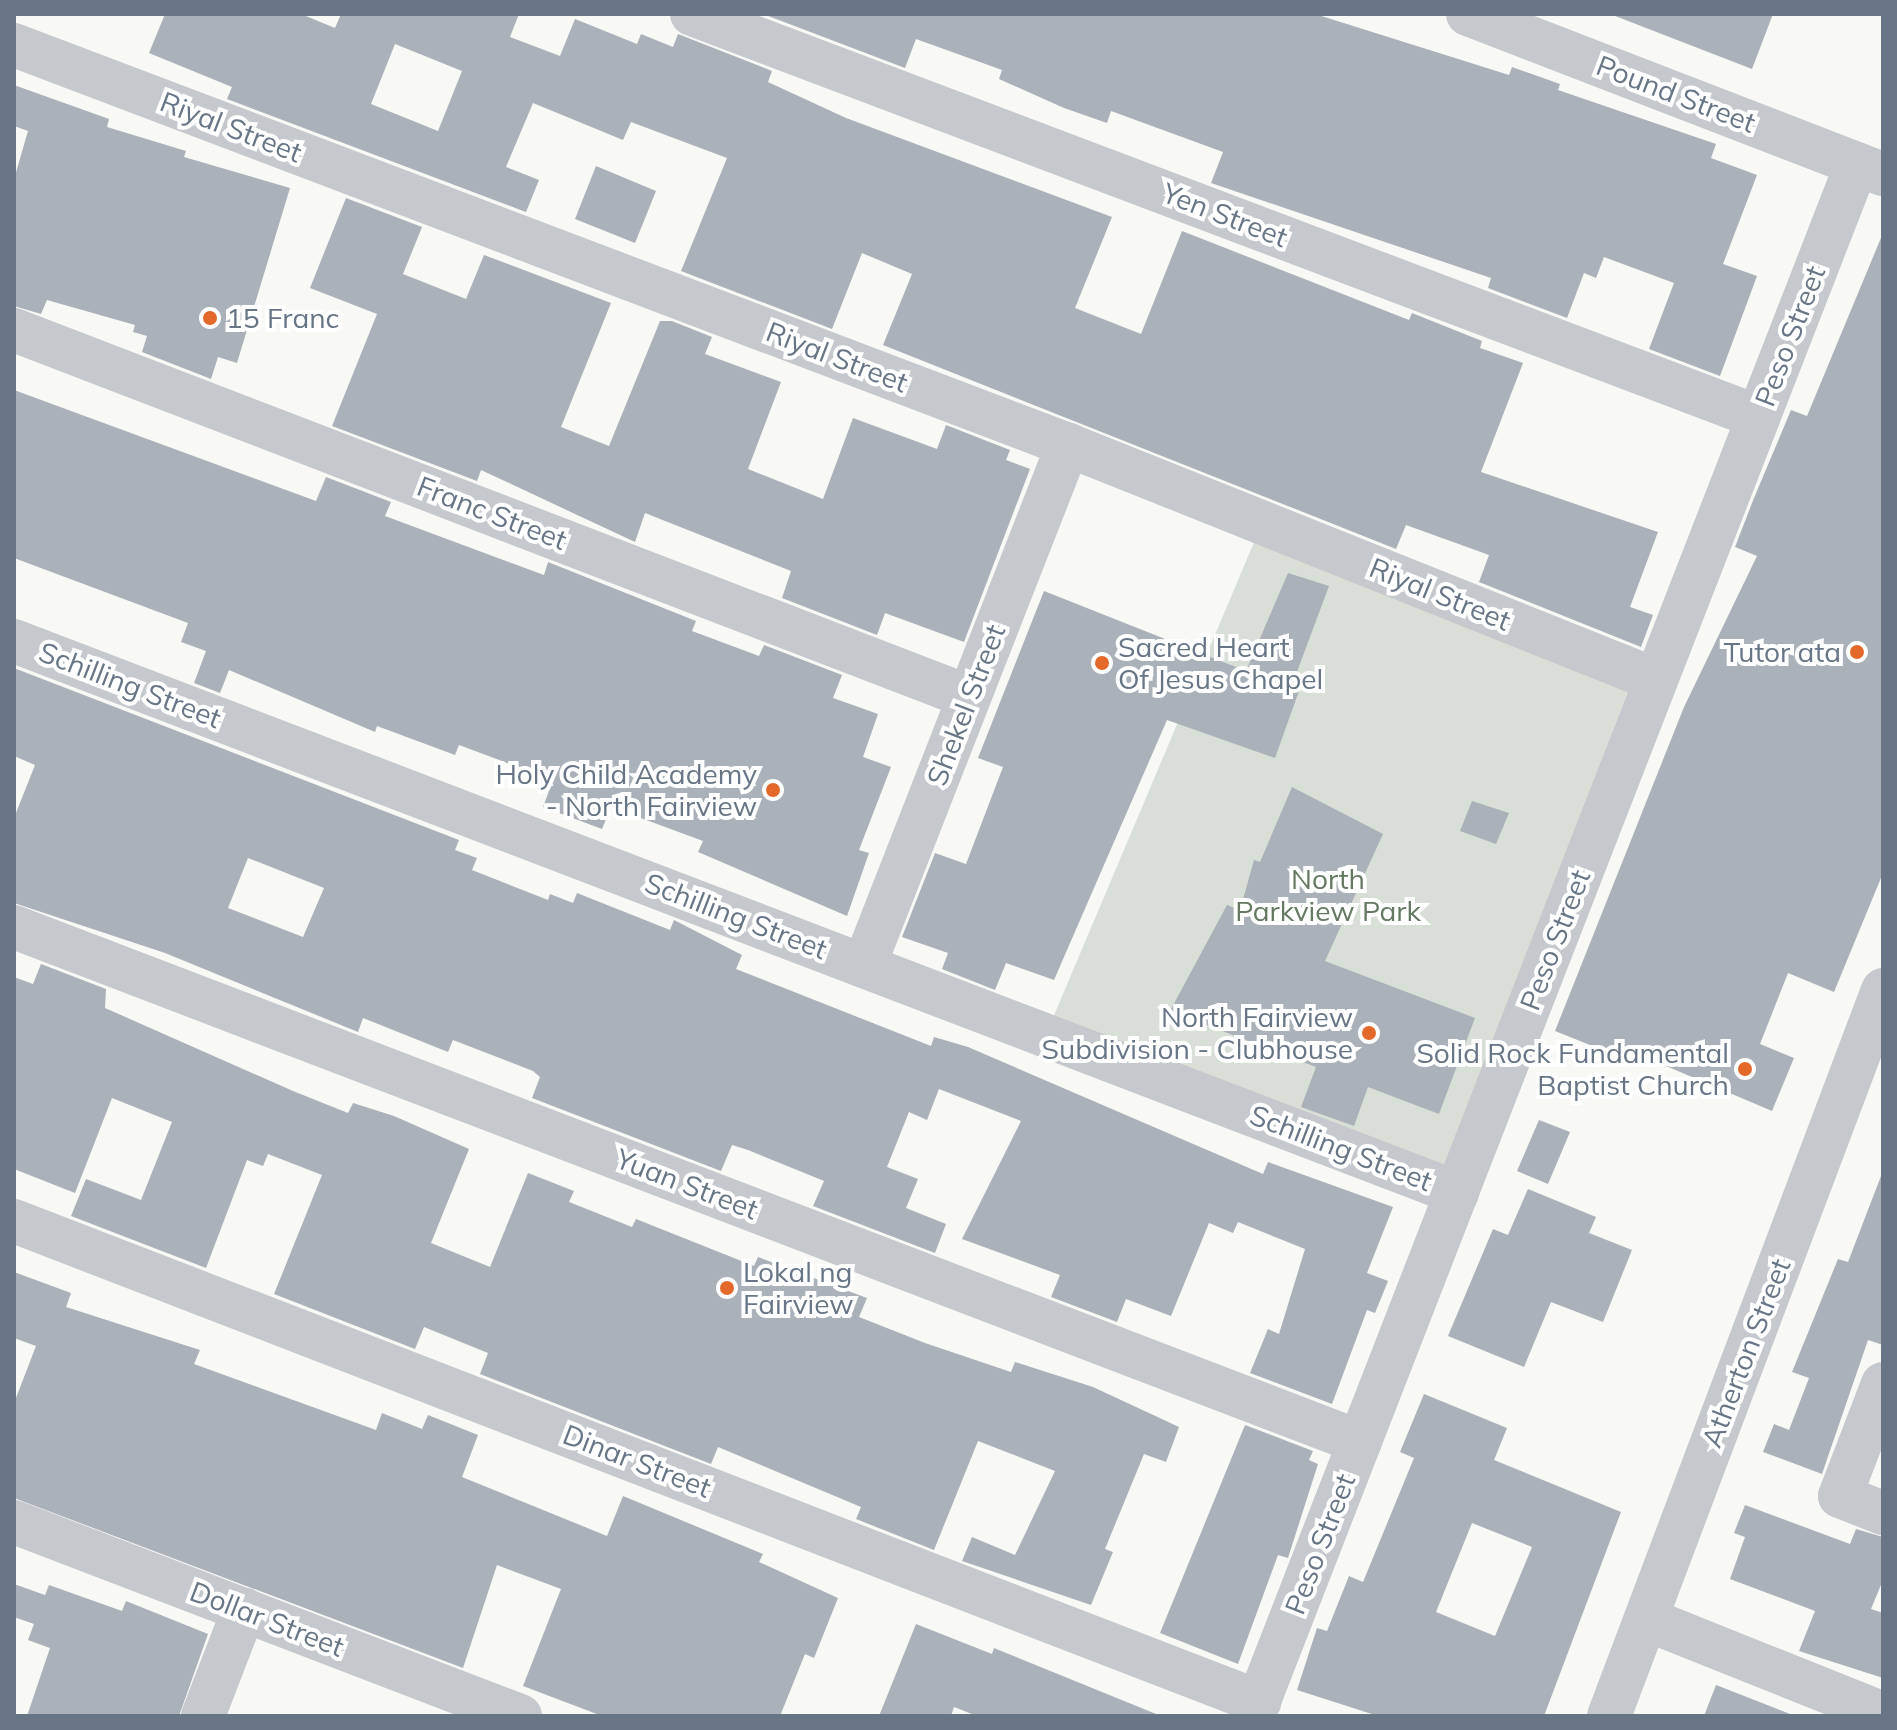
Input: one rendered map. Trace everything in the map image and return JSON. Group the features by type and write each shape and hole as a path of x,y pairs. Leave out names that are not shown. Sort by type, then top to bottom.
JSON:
{"street":[{"name":"Yen Street","path":"692,14 1758,417"},
{"name":"Pound Street","path":"1468,14 1870,169"},
{"name":"Riyal Street","path":"14,45 1068,445 1656,680"},
{"name":"Peso Street","path":"1256,1709 1758,417 1870,169"},
{"name":"Franc Street","path":"14,330 969,697"},
{"name":"Shekel Street","path":"864,966 1068,445"},
{"name":"Schilling Street","path":"14,641 1457,1193"},
{"name":"Yuan Street","path":"14,927 1360,1442"},
{"name":"Atherton Street","path":"1609,1716 1883,990"},
{"name":"Dinar Street","path":"14,1221 1256,1709"},
{"path":"1883,1384 1840,1496 1883,1513"},
{"name":"Dollar Street","path":"14,1522 509,1714"},
{"path":"203,1716 244,1610"},
{"path":"1646,1619 1883,1714"}],"green space":[{"name":"North Parkview Park","path":"1255,540 1629,688 1445,1168 1052,1020"}],"building":[{"path":"165,14 301,14 335,28 341,14 519,14 510,37 560,56 575,19 637,44 641,34 673,47 678,34 772,71 768,82 846,118 1112,217 1075,308 1141,334 1182,231 1409,320 1412,313 1482,341 1480,348 1523,363 1481,472 1658,532 1630,607 1653,615 1641,647 1479,582 1489,555 1406,525 1396,549 883,345 912,274 862,253 832,329 681,271 727,158 631,122 623,140 533,103 506,167 539,180 526,212 227,99 232,87 149,53","holes":["395,44 462,71 438,131 371,104"]},
{"path":"763,14 1315,14 1509,75 1512,67 1560,84 1558,90 1716,144 1711,158 1757,175 1723,264 1757,276 1720,376 1649,349 1674,283 1604,257 1596,278 1584,273 1567,318 1488,288 1491,278 1211,183 1223,152 1111,111 1107,123 1064,108 999,79 1002,70 916,39 905,68"},
{"path":"1610,14 1773,14 1752,69"},
{"path":"14,85 109,119 107,127 186,151 184,157 290,188 237,363 218,357 211,379 142,352 147,336 133,332 135,325 47,300 41,314 14,306 14,179 28,131 14,126"},
{"path":"596,166 656,191 635,243 575,219"},
{"path":"346,198 422,227 403,274 466,299 484,255 611,303 561,427 609,446 660,321 672,321 712,337 705,354 781,382 748,469 823,499 853,418 937,449 946,425 1010,450 1006,460 1030,469 964,642 885,613 877,635 782,598 791,571 645,513 635,542 481,470 477,481 332,426 377,314 310,288"},
{"path":"1883,233 1883,873 1834,992 1788,973 1760,1044 1794,1058 1772,1111 1619,1046 1615,1055 1555,1031 1684,707 1757,556 1735,547 1754,498 1791,410 1807,416"},
{"path":"14,390 316,501 326,477 391,502 385,516 544,575 548,562 696,621 692,631 759,656 764,645 842,675 833,698 878,714 863,757 891,767 859,850 869,853 847,916 698,852 703,841 611,807 602,829 543,807 553,780 459,745 455,755 377,726 375,732 229,670 220,693 194,683 206,651 181,642 188,623 14,558"},
{"path":"1288,573 1329,586 1291,688 1299,691 1275,758 1167,720 1054,980 1006,963 995,990 942,969 948,953 902,937 935,853 966,864 1003,767 978,758 1044,591 1246,671"},
{"path":"14,668 459,840 455,850 477,858 472,870 548,900 550,894 573,903 577,893 670,930 674,920 742,955 736,969 931,1046 934,1037 968,1047 1263,1174 1268,1162 1393,1207 1367,1273 1388,1281 1375,1313 1367,1310 1332,1404 1250,1373 1268,1329 1279,1334 1305,1249 1238,1222 1233,1233 1209,1223 1171,1316 1126,1299 1117,1322 1051,1297 1060,1275 962,1239 1021,1121 939,1089 927,1120 909,1112 887,1167 918,1179 906,1208 946,1224 935,1253 813,1206 824,1181 748,1150 732,1145 721,1171 532,1098 540,1077 533,1071 453,1040 448,1052 363,1018 358,1032 165,953 14,903 14,818 35,765 14,756","holes":["248,858 324,888 303,937 228,908"]},
{"path":"1292,787 1383,834 1325,961 1475,1018 1439,1114 1368,1087 1354,1126 1301,1107 1316,1067 1170,1011 1227,905 1240,910 1254,860 1260,862"},
{"path":"1472,801 1509,813 1496,844 1460,831"},
{"path":"41,964 106,989 105,1008 293,1091 348,1113 353,1103 394,1116 469,1149 431,1243 490,1267 528,1173 574,1191 569,1202 632,1227 636,1219 754,1266 758,1257 867,1298 859,1317 925,1343 1011,1372 1015,1362 1093,1387 1179,1427 1166,1462 1144,1454 1105,1549 1113,1552 1091,1605 962,1561 972,1537 1015,1555 1055,1471 978,1441 934,1550 856,1519 861,1507 718,1447 711,1464 480,1374 488,1353 424,1327 415,1349 274,1294 322,1175 268,1154 263,1166 247,1160 206,1268 71,1216 86,1179 141,1200 172,1122 112,1098 75,1193 14,1169 14,977 33,984"},
{"path":"1539,1120 1570,1132 1548,1184 1517,1171"},
{"path":"1881,1176 1883,1345 1868,1340 1822,1474 1763,1452 1774,1424 1789,1430 1809,1378 1792,1372 1838,1259 1848,1262"},
{"path":"1528,1189 1596,1217 1589,1233 1632,1250 1603,1322 1551,1302 1524,1367 1448,1336 1493,1229 1508,1235"},
{"path":"14,1272 71,1293 66,1307 200,1350 194,1364 376,1430 382,1413 422,1429 428,1415 478,1435 462,1477 607,1536 623,1496 763,1554 759,1562 838,1598 814,1658 805,1654 780,1716 602,1716 523,1686 561,1589 497,1565 463,1668 14,1498 14,1403 36,1346 14,1338"},
{"path":"1424,1394 1507,1428 1494,1460 1621,1512 1544,1716 1378,1716 1297,1690 1317,1628 1327,1631 1349,1576 1363,1582 1414,1458 1400,1452","holes":["1472,1523 1532,1547 1495,1636 1436,1612"]},
{"path":"1245,1425 1313,1451 1309,1460 1318,1464 1288,1558 1278,1555 1238,1664 1160,1633"},
{"path":"1745,1505 1850,1544 1856,1529 1883,1537 1883,1580 1871,1609 1883,1613 1883,1678 1799,1651 1815,1611 1730,1579 1745,1537 1734,1533"},
{"path":"14,1584 45,1595 49,1585 122,1611 126,1601 208,1634 179,1716 27,1716 50,1648 28,1640 34,1624 14,1617"},
{"path":"916,1624 992,1654 994,1648 1161,1716 977,1716 954,1707 951,1716 879,1716"},
{"path":"1716,1685 1790,1714 1790,1716 1704,1716"}],"place":[{"name":"15 Franc","path":"210,318"},
{"name":"Tutor ata","path":"1857,652"},
{"name":"Sacred Heart Of Jesus Chapel","path":"1102,663"},
{"name":"Holy Child Academy - North Fairview","path":"773,790"},
{"name":"North Fairview Subdivision - Clubhouse","path":"1369,1033"},
{"name":"Solid Rock Fundamental Baptist Church","path":"1745,1069"},
{"name":"Lokal ng Fairview","path":"727,1288"}]}
